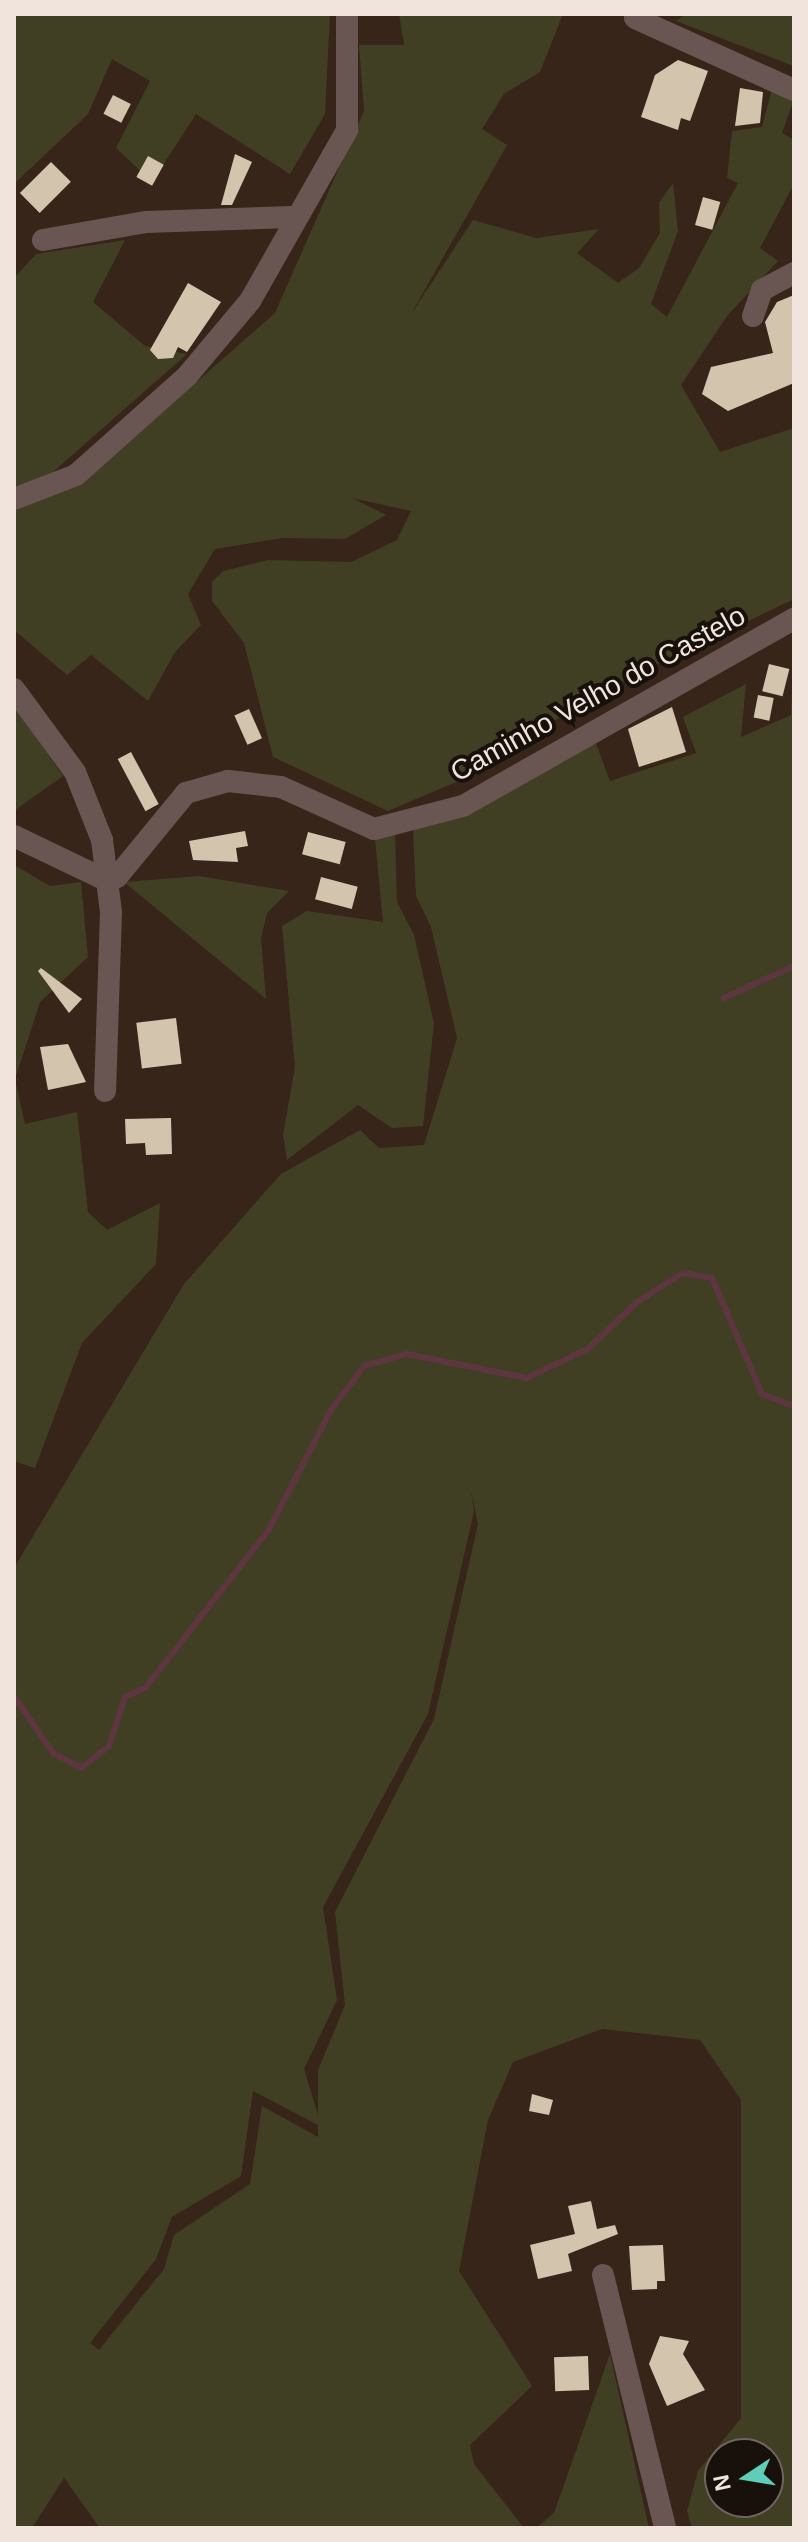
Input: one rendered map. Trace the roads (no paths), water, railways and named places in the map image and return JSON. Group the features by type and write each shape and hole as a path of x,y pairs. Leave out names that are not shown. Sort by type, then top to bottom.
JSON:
{"street":[{"path":"14,499 76,475 187,376 250,301 291,217 347,130 347,14"},
{"path":"635,18 794,90"},
{"path":"43,240 146,222 291,217"},
{"path":"753,316 762,290 794,273"},
{"name":"Caminho Velho do Castelo","path":"106,880 117,877 186,793 228,781 281,787 374,829 463,806 794,619"},
{"path":"14,689 85,791 102,840 111,912 105,1091"},
{"path":"14,836 106,880"},
{"path":"603,2275 665,2528"}],"waterway":[{"path":"724,998 794,966"},
{"path":"14,1696 53,1753 81,1768 109,1746 125,1697 146,1687 268,1531 331,1410 364,1366 407,1354 527,1378 589,1348 637,1302 683,1273 712,1278 762,1394 794,1406"}]}
